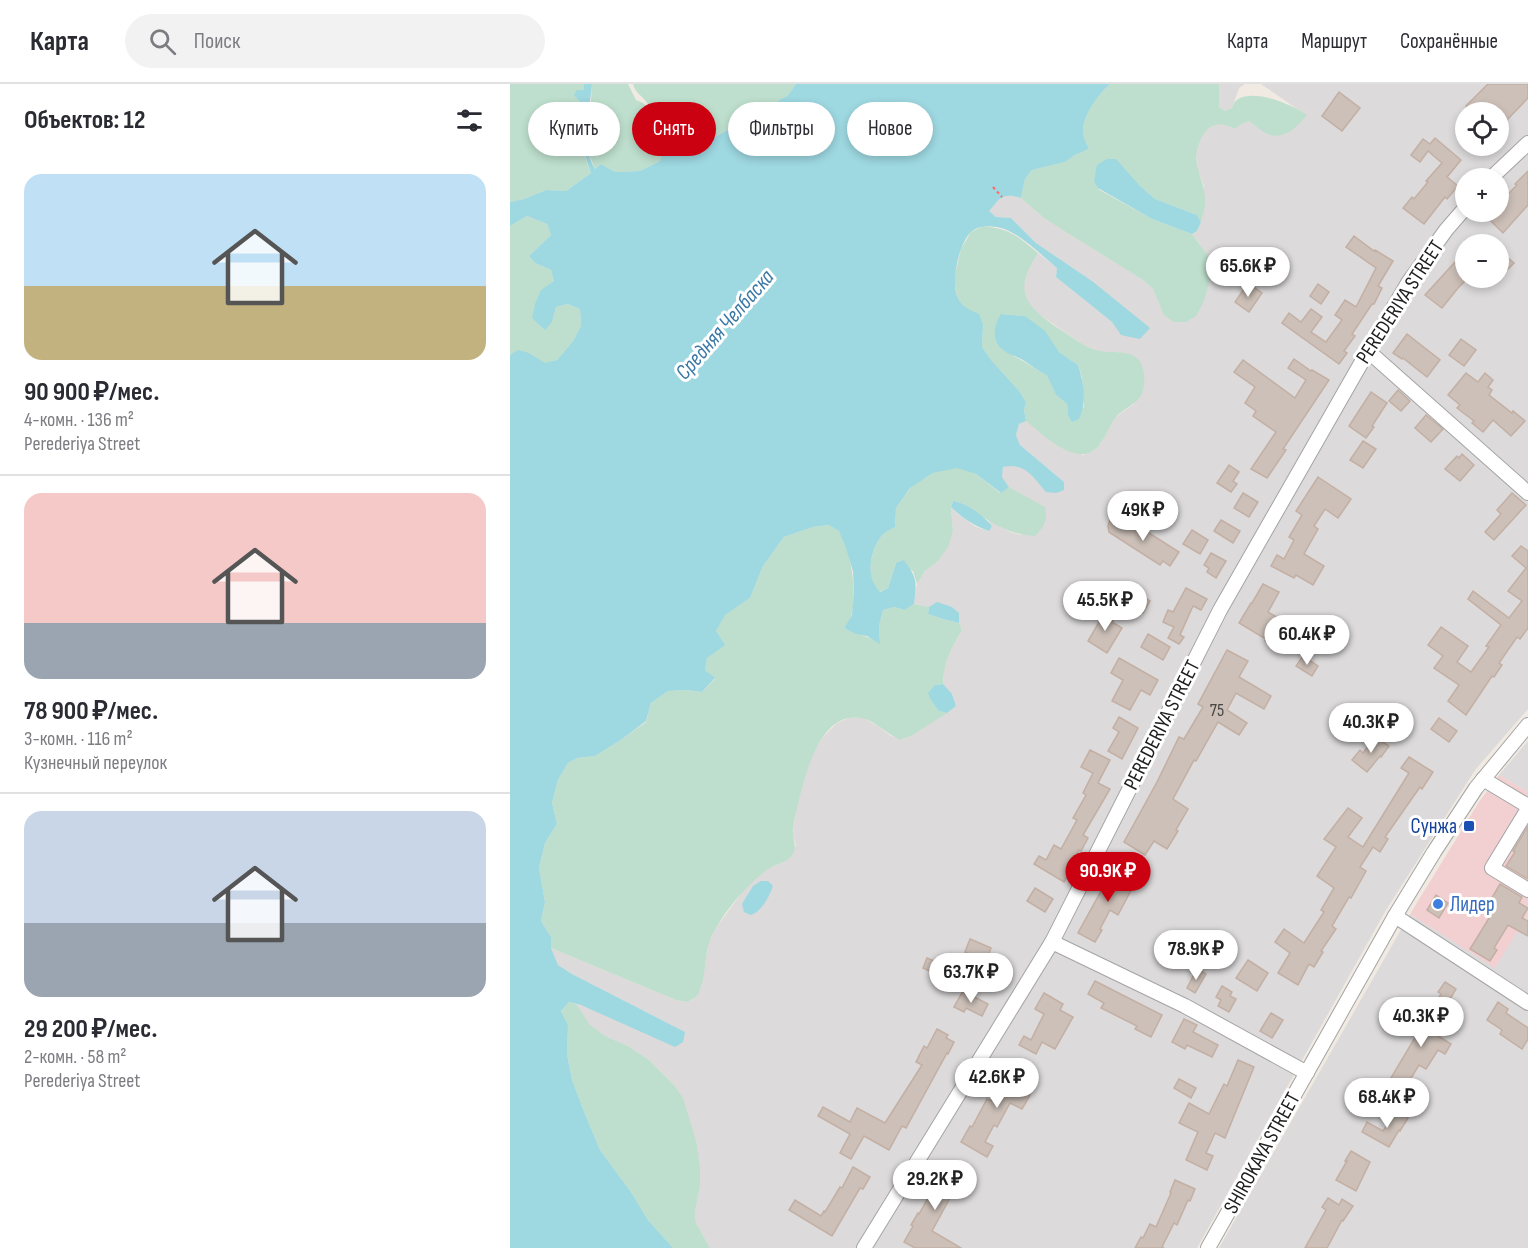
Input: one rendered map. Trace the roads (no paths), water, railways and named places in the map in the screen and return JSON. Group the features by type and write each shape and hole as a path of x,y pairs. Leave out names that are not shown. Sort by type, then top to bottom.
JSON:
{"street":[{"path":"1501,168 1528,142"},
{"name":"PEREDERIYA STREET","path":"864,1248 1052,942 1220,610 1408,283 1455,220"},
{"path":"1368,351 1528,493"},
{"name":"SHIROKAYA STREET","path":"1208,1248 1395,916 1434,852 1484,779 1528,724"},
{"path":"1484,779 1528,807 1492,868 1528,890"},
{"path":"1395,916 1528,1003"},
{"path":"1052,942 1185,1006 1306,1073"}],"water":[{"path":"584,84 592,84 590,102 580,102 574,95 577,90 584,90"},
{"name":"Средняя Челбаска","path":"796,84 1110,84 1096,99 1086,117 1083,132 1089,149 1065,162 1032,170 1025,179 1021,198 1002,197 989,211 996,217 1011,218 1036,243 1092,281 1150,328 1140,339 1121,335 1112,322 1056,277 1057,268 1023,239 997,227 984,226 973,230 962,247 956,267 957,295 964,306 979,314 983,325 982,347 1026,402 1024,410 1026,421 1019,424 1016,435 1020,445 1064,482 1064,490 1056,493 1046,492 1028,472 1011,466 1003,467 1002,477 1009,487 1001,493 976,474 957,468 933,473 910,488 896,508 895,527 883,535 876,544 871,558 871,573 880,592 888,588 896,563 904,560 915,580 914,604 905,610 894,607 883,610 879,626 880,644 867,636 844,628 852,615 853,571 839,531 829,525 813,527 784,537 763,566 750,598 725,615 716,631 725,645 707,658 705,670 715,678 702,692 668,691 651,703 646,721 595,756 577,758 568,763 558,780 552,803 557,824 545,843 539,868 545,902 541,921 551,937 551,948 558,965 685,1032 683,1042 675,1047 581,1005 569,1002 561,1011 568,1025 567,1054 572,1080 600,1150 631,1192 648,1220 673,1248 510,1248 510,355 518,350 529,353 545,363 557,360 573,341 581,326 580,309 568,304 556,307 552,322 545,330 532,318 541,290 554,281 551,270 535,263 529,256 551,235 547,224 527,216 510,226 510,202 546,190 566,191 591,173 585,156 589,156 595,169 601,164 615,172 640,171 660,161 662,156 716,156 716,136 728,130 728,156 835,156 835,102 776,102 788,95"},
{"path":"1107,159 1116,159 1155,199 1197,215 1201,222 1197,231 1192,234 1152,219 1098,188 1094,181 1097,165"},
{"path":"1001,314 1025,316 1045,331 1059,352 1078,365 1084,392 1079,419 1072,422 1068,415 1067,404 1056,395 1047,375 1006,352 996,341 995,332"},
{"path":"953,501 969,507 984,518 992,526 989,531 959,515 951,507"},
{"path":"937,602 952,607 959,613 959,623 928,614 929,607"},
{"path":"943,684 952,694 956,706 947,713 939,711 928,693 935,685"},
{"path":"761,881 768,881 773,886 762,907 751,915 744,912 742,904 753,886"}],"place":[{"name":"Сунжа","path":"1469,826"},
{"name":"Лидер","path":"1438,904"}]}
